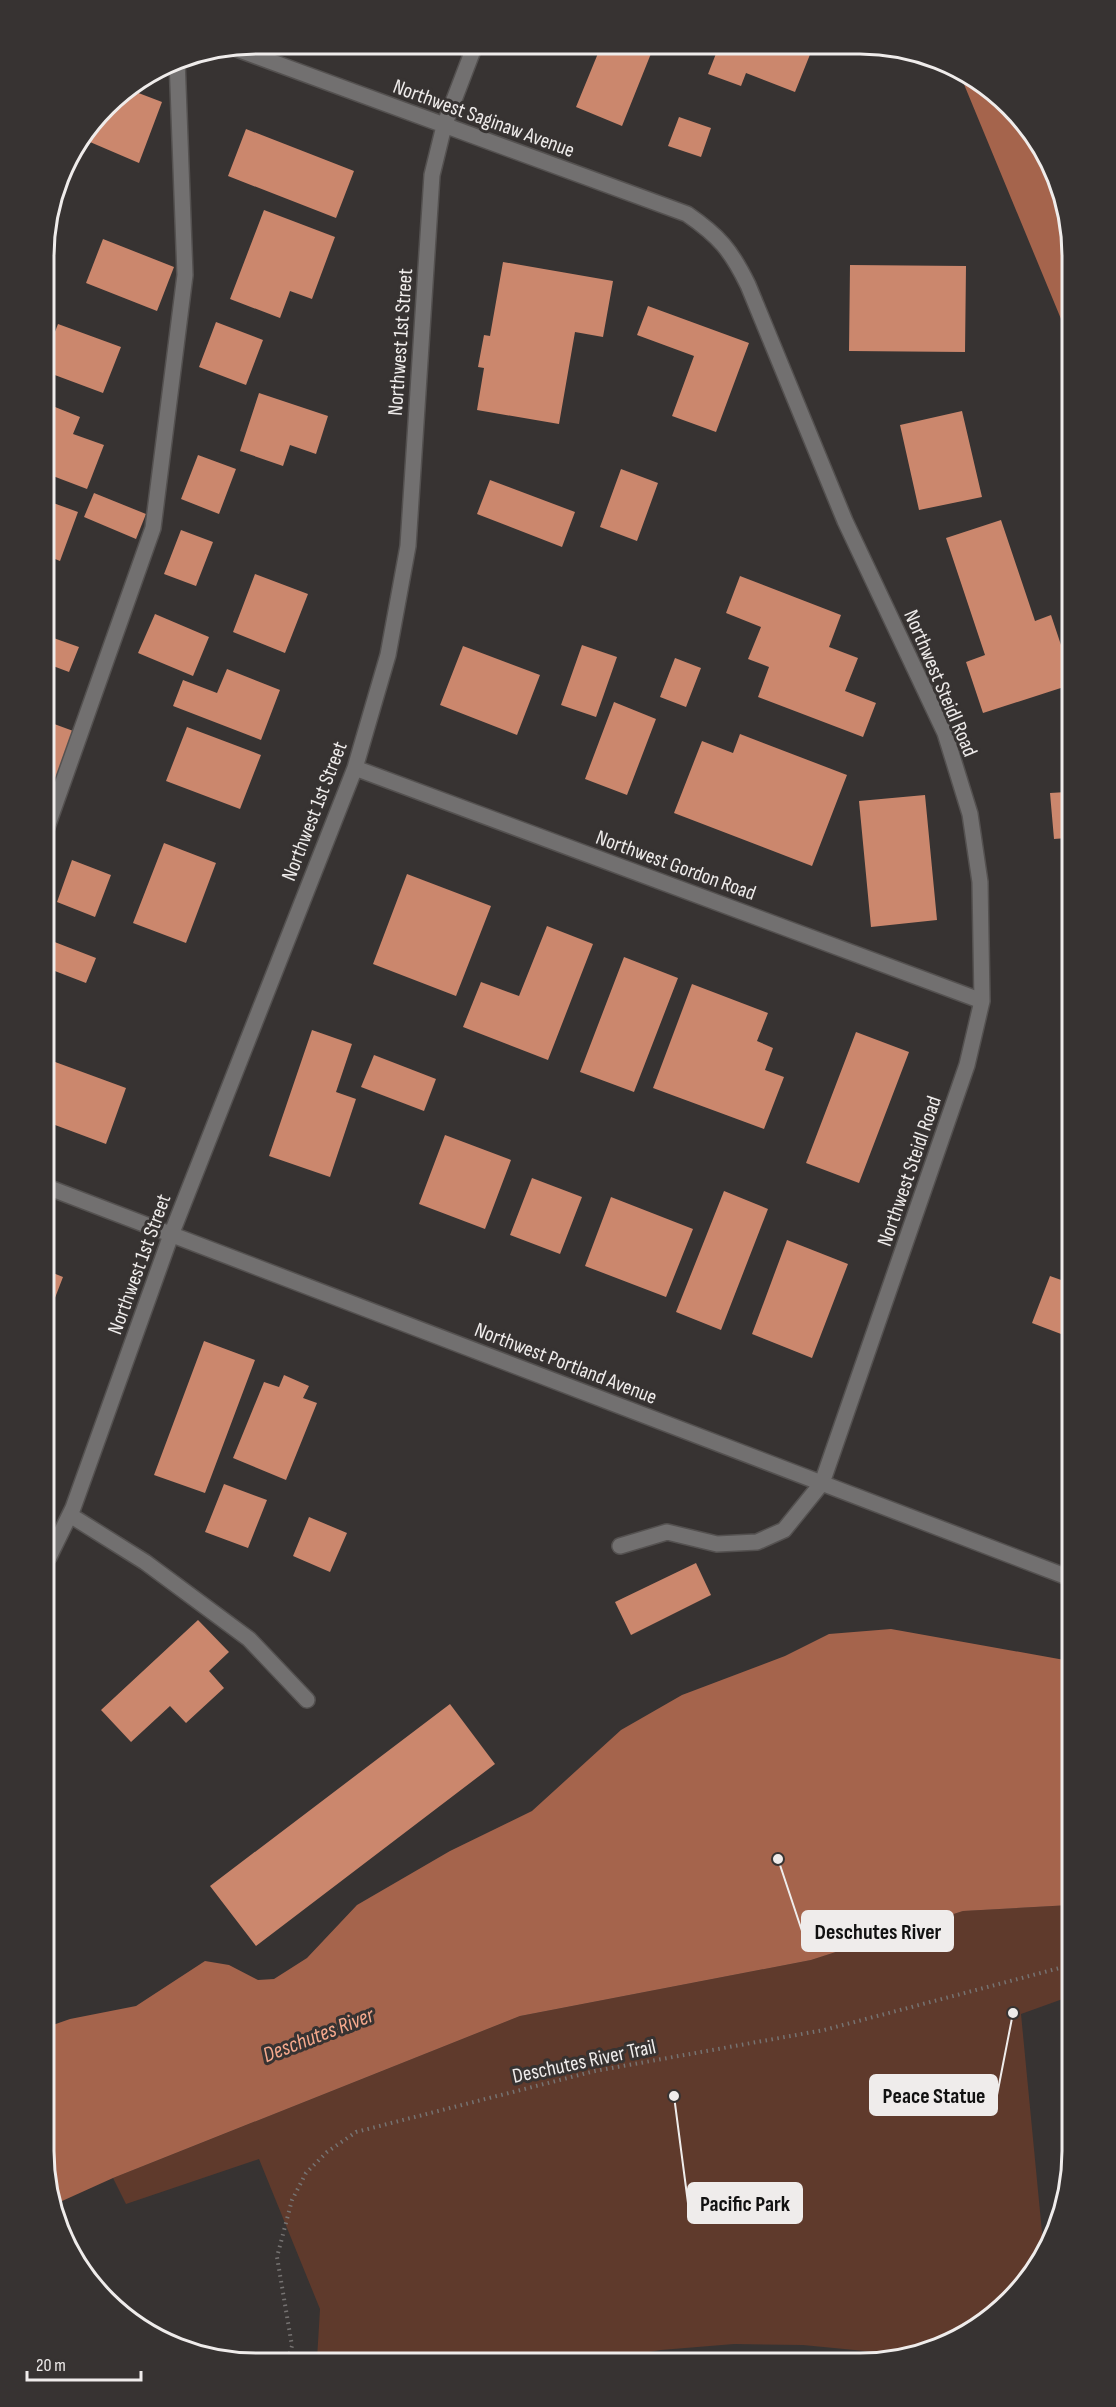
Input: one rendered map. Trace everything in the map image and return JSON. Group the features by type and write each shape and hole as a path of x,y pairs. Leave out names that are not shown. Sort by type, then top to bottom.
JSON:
{"street":[{"name":"Northwest Saginaw Avenue","path":"251,54 687,214 715,234"},
{"name":"Northwest 1st Street","path":"54,1547 70,1515 171,1235 355,768 388,655 408,546 432,175 444,126 472,54"},
{"path":"54,807 153,528 185,275 177,69"},
{"name":"Northwest Steidl Road","path":"620,1546 667,1532 717,1544 757,1542 784,1530 822,1483 967,1065 982,1001 980,882 974,837 970,814 945,733 845,521 748,285 733,254 715,234"},
{"name":"Northwest Gordon Road","path":"355,768 982,1001"},
{"name":"Northwest Portland Avenue","path":"54,1190 1062,1575"},
{"path":"70,1515 145,1562 249,1639 307,1700"}],"path":[{"name":"Deschutes River Trail","path":"290,2353 292,2346 277,2257 292,2200 306,2173 327,2152 356,2132 594,2071 824,2030 1062,1967"}],"shaded area":[{"path":"1062,1906 1062,1999 1021,2014 1043,2238 1012,2284 983,2311 938,2338 913,2346 874,2352 803,2345 734,2344 644,2353 317,2353 320,2309 259,2159 126,2204 113,2178 520,2016 811,1960 963,1911"}],"water":[{"path":"963,83 1003,113 1035,155 1047,178 1060,229 1062,321"},
{"path":"891,1629 1062,1660 1062,1906 963,1911 811,1960 520,2016 113,2178 61,2202 54,2151 54,2025 70,2019 136,2006 205,1961 229,1965 258,1980 274,1979 307,1958 357,1905 450,1851 532,1811 621,1730 682,1695 785,1656 829,1634"}],"building":[{"path":"598,54 651,54 622,126 576,107"},
{"path":"716,54 810,54 795,92 746,73 741,86 708,74"},
{"path":"138,93 162,102 139,163 90,142 113,113"},
{"path":"679,117 711,128 701,157 668,146"},
{"path":"246,129 354,171 336,218 228,176"},
{"path":"264,210 335,237 312,299 290,291 280,318 230,299"},
{"path":"103,239 174,267 157,311 86,283"},
{"path":"503,262 613,281 603,337 575,332 559,424 477,410 484,368 478,367 484,335 490,336"},
{"path":"850,265 966,266 965,352 849,351"},
{"path":"648,306 749,343 716,432 672,416 694,356 637,335"},
{"path":"216,322 263,340 246,385 199,367"},
{"path":"58,324 121,347 103,393 54,375 54,334"},
{"path":"259,393 328,416 316,454 290,445 283,466 240,451"},
{"path":"54,407 80,417 73,434 104,445 87,489 54,476"},
{"path":"962,411 982,497 919,510 900,425"},
{"path":"198,455 236,469 219,514 181,499"},
{"path":"621,469 658,483 637,541 600,527"},
{"path":"490,480 575,512 562,547 477,514"},
{"path":"94,493 146,514 136,539 84,517"},
{"path":"54,503 78,512 60,561 54,559"},
{"path":"1001,520 1035,621 1051,615 1062,648 1062,688 983,713 966,662 985,655 946,538"},
{"path":"181,530 213,542 196,586 164,574"},
{"path":"255,574 308,594 285,653 233,632"},
{"path":"740,576 841,615 829,647 858,658 845,691 876,703 863,737 758,697 769,667 748,659 761,627 726,613"},
{"path":"155,614 209,637 193,676 138,653"},
{"path":"54,638 79,647 69,672 54,666"},
{"path":"582,645 617,657 596,717 561,705"},
{"path":"463,646 540,675 517,735 440,705"},
{"path":"675,658 701,668 686,707 660,697"},
{"path":"227,669 280,690 261,740 173,706 183,680 217,693"},
{"path":"614,702 656,719 627,795 585,779"},
{"path":"54,724 76,732 54,793"},
{"path":"187,727 261,755 240,809 166,781"},
{"path":"740,734 847,775 812,866 674,813 702,741 733,753"},
{"path":"1062,792 1062,838 1054,839 1050,793"},
{"path":"925,795 937,920 871,927 859,801"},
{"path":"164,843 216,863 186,943 133,923"},
{"path":"72,860 111,875 95,917 57,902"},
{"path":"407,874 491,906 456,996 373,964"},
{"path":"547,926 593,944 548,1060 463,1027 481,982 519,996"},
{"path":"54,942 96,958 86,983 54,971"},
{"path":"624,957 678,978 634,1092 580,1072"},
{"path":"692,984 768,1013 757,1041 773,1048 765,1070 784,1077 764,1129 653,1088"},
{"path":"312,1030 352,1044 336,1092 356,1099 330,1177 269,1156"},
{"path":"856,1032 909,1052 859,1183 806,1163"},
{"path":"374,1055 436,1079 424,1111 361,1087"},
{"path":"54,1062 126,1088 106,1144 54,1125"},
{"path":"445,1135 511,1160 485,1229 419,1204"},
{"path":"532,1178 582,1197 560,1254 510,1235"},
{"path":"724,1191 768,1209 721,1330 676,1312"},
{"path":"611,1197 693,1229 666,1297 585,1266"},
{"path":"787,1240 848,1264 812,1358 752,1334"},
{"path":"54,1273 63,1277 54,1300"},
{"path":"1050,1276 1062,1280 1062,1334 1032,1323"},
{"path":"204,1341 255,1360 205,1493 154,1475"},
{"path":"284,1375 309,1386 303,1398 317,1403 286,1480 233,1458 264,1382 279,1387"},
{"path":"224,1484 267,1500 248,1548 205,1532"},
{"path":"309,1517 347,1533 330,1572 293,1556"},
{"path":"696,1563 711,1595 631,1635 615,1602"},
{"path":"198,1620 229,1652 209,1671 224,1688 186,1723 170,1706 131,1742 101,1710"},
{"path":"450,1704 495,1764 256,1946 210,1886"}],"place":[{"name":"Deschutes River","path":"778,1859"},
{"name":"Peace Statue","path":"1013,2013"},
{"name":"Pacific Park","path":"674,2096"}]}
